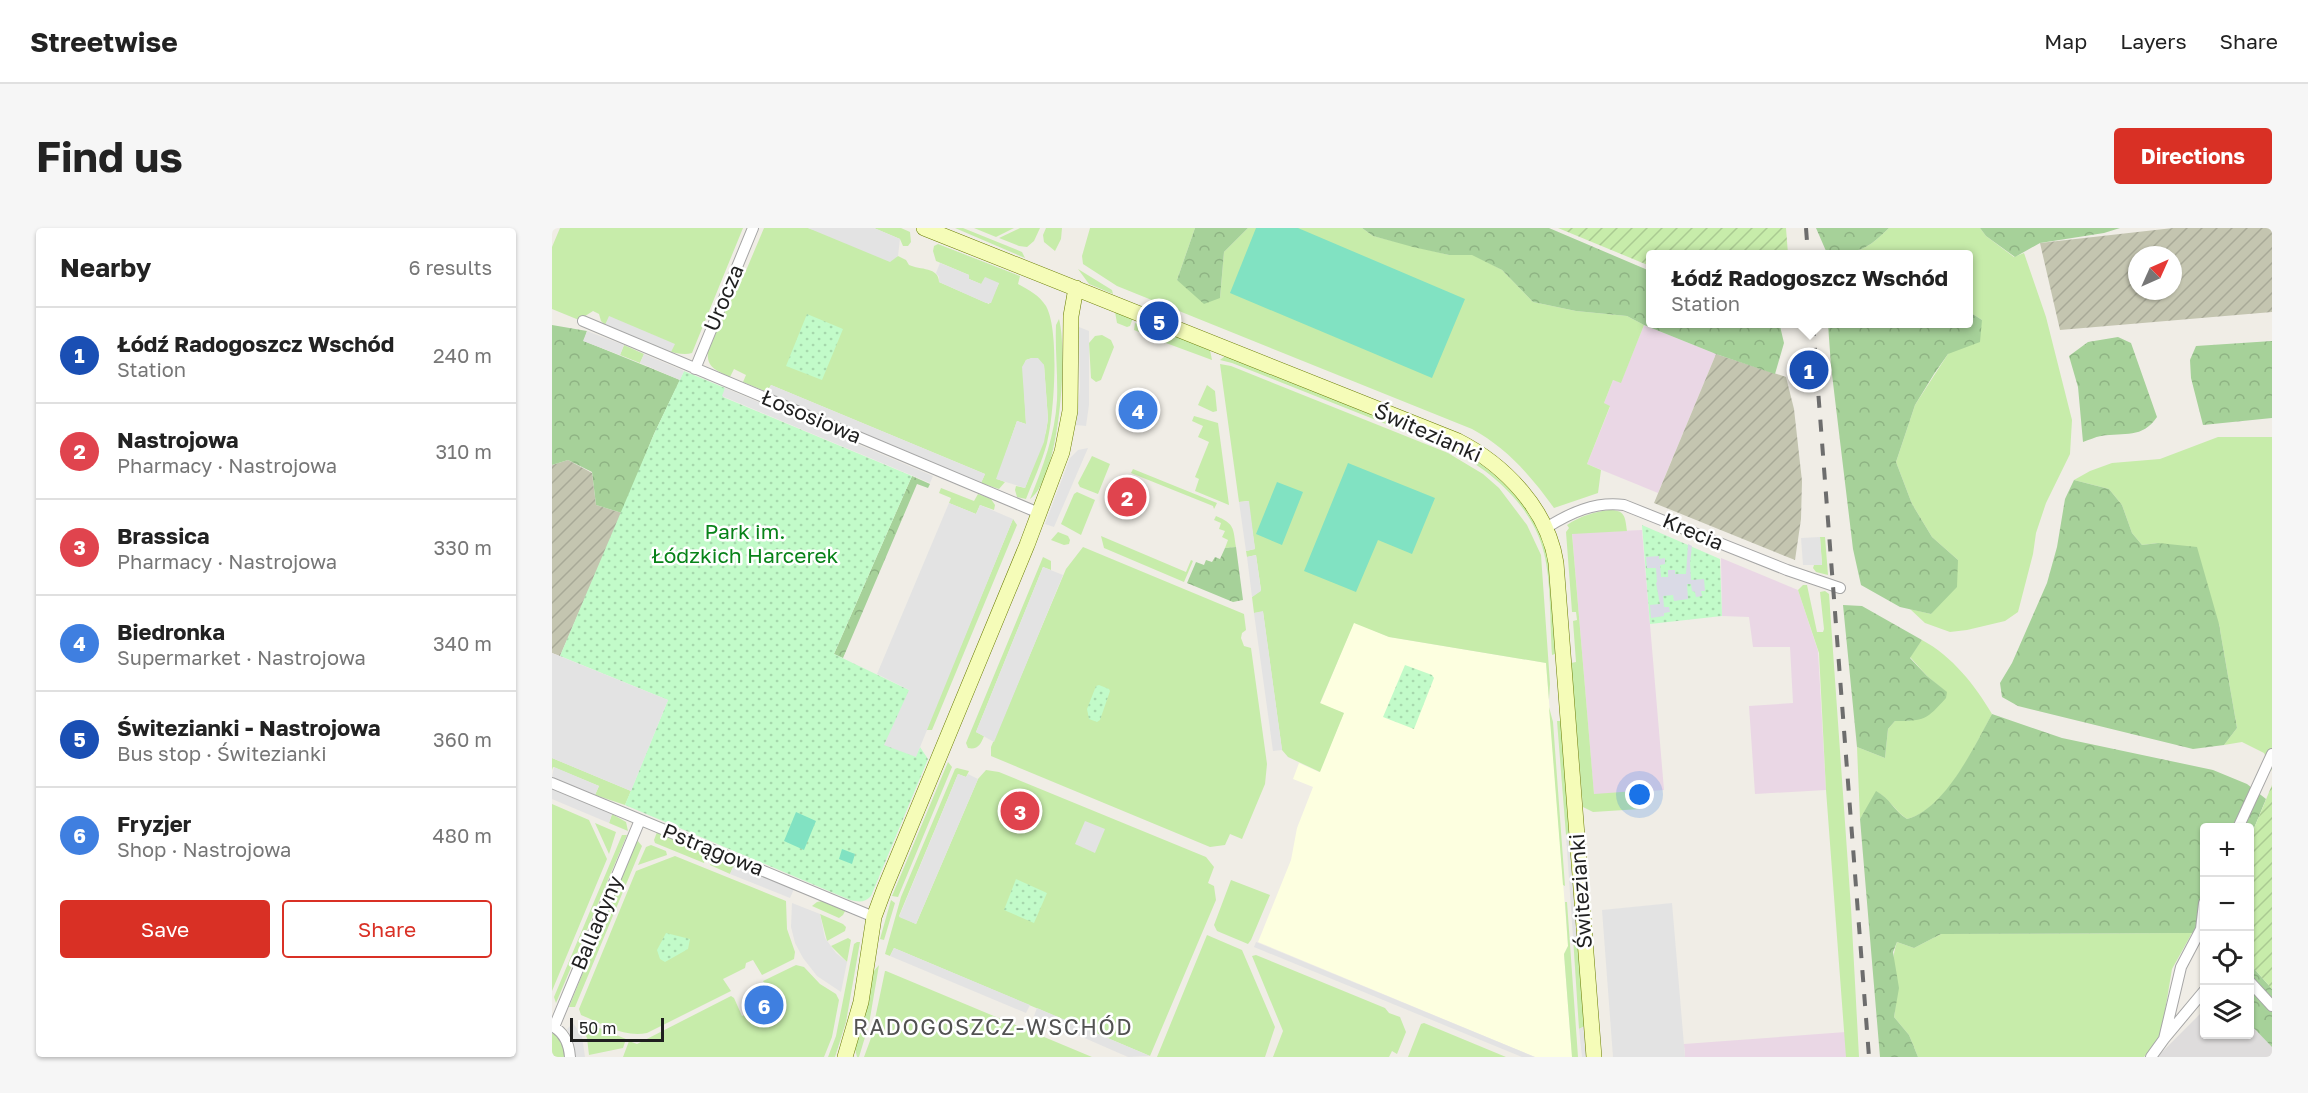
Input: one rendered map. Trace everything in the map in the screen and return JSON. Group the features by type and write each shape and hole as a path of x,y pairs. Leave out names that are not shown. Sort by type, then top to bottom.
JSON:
{"street":[{"name":"Urocza","path":"695,369 753,228"},
{"name":"Świtezianki","path":"924,228 1465,445 1487,458 1506,474 1527,499 1546,528 1556,563 1594,1057"},
{"path":"845,1057 859,1010 874,917 1062,453 1072,382 1071,316 1076,288"},
{"name":"Łososiowa","path":"583,321 1039,513"},
{"name":"Krecia","path":"1546,528 1596,504 1624,505 1787,570 1840,588"},
{"path":"2240,823 2272,753"},
{"name":"Pstrągowa","path":"552,783 874,917"},
{"name":"Balladyny","path":"570,1057 565,1037 553,1026 640,820"},
{"path":"2164,1039 2181,966 2200,937"},
{"path":"2253,985 2272,1006"},
{"path":"2151,1057 2200,997"}],"shaded area":[{"path":"808,228 874,228 900,239 898,256 890,262"},
{"path":"2173,228 2272,228 2272,312 2060,330 2040,243"},
{"path":"940,263 969,275 969,279 981,284 985,277 999,283 991,303 986,303 939,282 936,273"},
{"path":"609,316 675,344 671,352 605,325"},
{"path":"1644,325 1646,328 1651,328 1716,354 1658,493 1587,464 1610,407 1604,403 1613,380 1621,382"},
{"path":"1079,327 1089,331 1089,405 1086,426 1076,425 1080,387"},
{"path":"587,331 624,345 620,355 583,341"},
{"path":"644,354 684,371 680,380 640,363"},
{"path":"1716,354 1786,377 1794,409 1802,481 1801,519 1795,560 1654,503"},
{"path":"1038,358 1044,365 1048,419 1044,442 1025,488 996,479 1017,421 1026,424 1022,367 1026,360"},
{"path":"771,385 985,474 981,483 767,392"},
{"path":"725,388 933,476 930,483 722,396"},
{"path":"1088,448 1054,527 1045,524 1070,458 1078,450"},
{"path":"568,460 592,473 596,505 622,513 560,656 552,653 552,465"},
{"path":"1249,501 1255,549 1246,551 1239,502"},
{"path":"949,503 976,514 980,505 1013,519 916,757 884,745 909,690 877,674"},
{"path":"1642,530 1664,790 1594,795 1572,533"},
{"path":"1820,537 1822,565 1803,565 1801,538"},
{"path":"1688,544 1692,546 1691,580 1704,579 1705,591 1701,591 1702,596 1696,597 1691,584 1687,584 1688,599 1674,601 1673,595 1663,596 1664,607 1669,607 1670,612 1664,613 1664,616 1651,618 1650,605 1660,604 1656,568 1647,568 1646,557 1665,558 1665,564 1660,565 1661,577 1668,577 1668,570 1675,570 1675,574 1686,574"},
{"path":"1256,555 1261,591 1252,597 1247,557"},
{"path":"1721,558 1798,590 1818,651 1826,790 1755,794 1749,706 1793,703 1790,647 1753,647 1749,617 1722,616"},
{"path":"1043,567 1063,575 994,742 976,732"},
{"path":"1263,611 1282,750 1273,751 1254,613"},
{"path":"1354,622 1389,637 1546,663 1568,946 1564,954 1572,1057 1535,1057 1258,942 1291,860 1297,828 1313,787 1293,779 1299,763 1319,772 1344,713 1320,704"},
{"path":"552,653 668,700 631,791 552,758"},
{"path":"554,767 599,786 595,795 552,777"},
{"path":"958,774 966,777 968,774 978,779 916,924 899,917"},
{"path":"552,789 612,814 609,823 552,799"},
{"path":"1085,821 1105,829 1095,853 1075,844"},
{"path":"1570,832 1578,940 1573,937 1566,836"},
{"path":"734,865 794,889 790,898 730,874"},
{"path":"792,903 820,914 825,938 836,953 847,962 841,992 817,976 803,958 795,943 791,927"},
{"path":"1672,903 1685,1057 1613,1057 1602,910"},
{"path":"1256,942 1535,1057 1522,1057 1254,947"},
{"path":"894,948 1030,1005 1026,1013 890,956"},
{"path":"1037,1008 1150,1056 1128,1057 1034,1016"},
{"path":"2200,1014 2200,1039 2254,1039 2254,1020 2272,1041 2272,1057 2157,1057"},
{"path":"573,1023 582,1036 585,1057 575,1057 575,1046 567,1029"},
{"path":"1585,1026 1587,1057 1582,1057 1579,1029"},
{"path":"1846,1032 1846,1057 1685,1057 1684,1044"}],"green space":[{"path":"560,228 743,228 692,353 683,354 661,349 605,325 599,314 593,311 579,320 552,309 552,247"},
{"path":"764,228 808,228 895,257 898,256 906,260 909,265 932,271 938,277 939,282 989,304 999,283 981,284 969,279 969,275 936,261 934,246 938,244 1020,276 1018,284 1037,296 1046,306 1053,334 1054,353 1050,430 1043,457 1026,499 1017,497 1016,486 1025,488 1046,432 1048,419 1044,365 1032,358 1026,360 1023,367 1026,424 1017,421 997,479 1005,482 999,489 981,483 985,474 771,385 767,392 743,382 746,375 734,369 730,377 717,371 711,365 708,352 741,272 745,273"},
{"path":"874,228 901,228 910,232 911,242 908,246 903,246 900,239"},
{"path":"955,228 963,228 1022,252 1025,258"},
{"path":"974,228 1014,228 996,237"},
{"path":"1020,228 1040,228 1034,241 1027,247 999,238"},
{"path":"1046,228 1062,228 1061,239 1055,251 1044,242 1043,235"},
{"path":"1090,228 1195,228 1177,280 1220,298 1224,252 1248,228 1362,228 1373,236 1449,255 1472,254 1502,270 1533,302 1576,311 1627,316 1644,325 1621,383 1613,380 1604,403 1610,406 1587,464 1601,470 1598,493 1554,508 1518,464 1472,429 1117,286 1083,264 1082,256"},
{"path":"1195,228 1248,228 1224,252 1220,298 1204,304 1177,280"},
{"path":"1256,228 1298,228 1465,299 1432,378 1230,293"},
{"path":"1362,228 1549,228 1646,269 1646,326 1627,316 1576,311 1533,302 1502,270 1472,255 1449,255 1373,236"},
{"path":"1558,228 1786,228 1788,250 1646,250 1646,264"},
{"path":"1816,228 1889,228 1874,242 1861,249 1826,250"},
{"path":"1889,228 1980,228 1986,236 2014,257 2024,253 2046,317 2072,420 2070,454 2046,503 2036,533 2018,612 2005,621 1950,632 1925,623 1910,609 1931,614 1958,560 1932,537 1912,504 1896,462 1915,405 1948,354 1982,320 1973,314 1973,250 1858,250 1874,242"},
{"path":"1980,228 2120,228 2104,233 2040,243 2015,257 1986,236"},
{"path":"1078,269 1112,290 1113,294 1089,284"},
{"path":"1115,312 1133,318 1130,326 1117,323"},
{"path":"807,314 843,329 822,380 786,366"},
{"path":"1973,314 1982,320 1980,342 1948,354 1915,405 1896,462 1912,504 1932,537 1958,560 1957,587 1931,614 1900,607 1861,585 1853,549 1828,328 1973,328"},
{"path":"1059,319 1062,335 1062,385 1055,442 1040,487 1030,499 1044,463 1054,426 1057,400 1056,325"},
{"path":"1135,323 1164,335 1163,339 1160,340 1134,330"},
{"path":"552,325 587,331 584,341 680,380 654,434 622,513 596,505 592,472 568,460 552,465"},
{"path":"1651,328 1780,328 1784,343 1775,374 1716,354"},
{"path":"1168,333 1210,350 1212,360 1166,343"},
{"path":"1102,335 1111,340 1114,347 1101,380 1096,382 1091,378 1089,343 1095,336"},
{"path":"2118,337 2131,343 2157,417 2139,432 2101,436 2083,442 2078,387 2069,356 2088,342"},
{"path":"2272,341 2272,418 2203,425 2191,378 2190,360 2196,346"},
{"path":"624,345 644,354 640,363 620,355"},
{"path":"1225,356 1450,446 1494,474 1529,513 1544,544 1548,564 1555,654 1552,655 1549,589 1544,553 1530,520 1520,505 1494,478 1449,449 1220,360"},
{"path":"1220,364 1231,366 1448,453 1483,474 1499,488 1527,525 1541,555 1550,684 1549,700 1546,663 1389,637 1354,623 1320,703 1344,713 1320,772 1288,757 1282,750 1263,612 1254,613 1252,597 1261,590 1256,555 1247,557 1246,551 1255,549 1248,501 1239,502"},
{"name":"Park im. Łódzkich Harcerek","path":"684,371 725,388 723,397 912,476 834,654 909,690 915,757 920,747 928,759 871,896 864,901 850,900 625,805 668,700 560,656 654,434"},
{"path":"1207,385 1215,391 1217,411 1213,412 1198,405"},
{"path":"1194,416 1218,423 1229,505 1195,491 1199,479 1195,477 1209,442 1198,437 1203,426 1192,421"},
{"path":"2218,437 2272,437 2272,771 2264,753 2242,742 2224,745 2237,728 2219,624 2158,543 2142,545 2132,533 2122,505 2109,489 2074,480 2112,463 2160,459"},
{"path":"1092,456 1110,464 1098,494 1080,487 1078,483"},
{"path":"1348,463 1435,498 1412,554 1378,540 1356,592 1304,571"},
{"path":"1133,469 1217,503 1214,509 1213,506 1131,473"},
{"path":"912,476 930,484 928,488 917,484 843,658 834,654"},
{"path":"2074,480 2109,489 2122,505 2132,533 2142,545 2158,543 2197,547 2219,624 2237,728 2224,745 2193,749 2018,706 2002,697 2000,683 2012,663 2047,583 2057,547 2065,499"},
{"path":"1277,482 1303,492 1282,545 1256,534"},
{"path":"941,488 974,501 978,494 991,499 995,505 994,510 980,505 976,514 949,503 951,498 939,493"},
{"path":"1077,492 1095,500 1081,535 1061,524"},
{"path":"1609,510 1618,511 1623,515 1627,531 1572,534 1594,794 1650,790 1647,804 1640,809 1593,812 1583,807 1571,663 1576,662 1573,621 1577,620 1576,612 1572,612 1566,532 1569,528 1567,525 1577,519"},
{"path":"1216,516 1232,527 1236,547 1225,548 1228,540 1222,537 1225,531 1219,529 1221,523 1214,520"},
{"path":"1013,519 1017,525 932,730 926,730"},
{"path":"1642,525 1720,559 1722,616 1650,624"},
{"path":"1058,532 1068,536 1069,544 1064,545 1051,540"},
{"path":"1101,536 1186,572 1191,560 1193,561 1184,582 1104,548"},
{"path":"1820,537 1825,537 1828,575 1816,572 1813,568 1814,565 1822,565"},
{"path":"1083,547 1244,614 1246,630 1242,633 1241,638 1244,646 1251,648 1267,764 1265,784 1242,839 1230,834 1225,845 1210,847 991,756 991,747 1066,569"},
{"path":"1236,547 1243,600 1233,602 1187,583 1196,562 1204,565 1206,560 1212,562 1215,557 1220,559 1225,548"},
{"path":"1043,557 1051,561 1051,570 1043,567 976,732 984,736 982,742 977,747 968,748 966,743"},
{"path":"1803,585 1807,585 1817,632 1823,632 1824,629 1820,592 1825,591 1829,594 1859,1057 1846,1057 1826,790 1819,653 1798,590"},
{"path":"1843,605 1862,606 1922,640 1910,658 1947,692 1946,698 1924,718 1913,721 1895,721 1888,729 1885,758 1857,747"},
{"path":"1922,640 1943,654 1962,672 1992,714 1957,776 1934,803 1921,813 1907,819 1877,792 1860,819 1857,747 1885,758 1888,729 1895,721 1908,721 1946,692 1910,657"},
{"path":"1405,665 1432,675 1434,678 1414,729 1383,717"},
{"path":"1099,685 1110,691 1100,720 1097,722 1089,719 1087,709 1096,686"},
{"path":"1549,707 1553,722 1565,886 1563,885"},
{"path":"1992,714 2062,738 2213,770 2247,784 2266,799 2254,828 2254,823 2200,823 2200,932 1941,934 1914,948 1897,942 1893,952 1899,988 1894,1017 1909,1035 1918,1057 1880,1057 1860,819 1876,791 1907,819 1921,813 1946,790 1967,759"},
{"path":"1557,721 1561,721 1569,832 1566,835"},
{"path":"552,758 631,791 625,805 595,795 599,786 553,767 552,770"},
{"path":"948,762 952,767 898,897 892,896"},
{"path":"957,768 969,771 966,777 958,774 899,916 916,924 978,779 986,770 999,772 1206,857 1214,867 1208,883 1214,886 1216,900 1150,1056 894,948 890,956 885,954 901,897"},
{"path":"2272,785 2272,989 2254,969 2254,828"},
{"path":"552,804 589,820 607,859 552,991"},
{"path":"796,812 816,821 804,850 784,841"},
{"path":"612,814 626,822 628,831 609,823"},
{"path":"595,823 616,832 609,854"},
{"path":"657,832 700,851 705,857 704,863 655,843"},
{"path":"622,835 627,835 556,1003 554,997"},
{"path":"637,840 642,846 575,1007 569,1007"},
{"path":"651,845 666,851 667,855 638,865 646,847"},
{"path":"842,849 855,854 852,864 839,859"},
{"path":"675,856 786,901 787,929 795,952 794,959 762,975 753,960 746,963 745,968 723,979 731,991 647,1033 621,1032 581,1015 579,1009 636,871"},
{"path":"719,859 734,865 730,874 710,865 712,861"},
{"path":"1016,879 1047,893 1034,923 1004,910"},
{"path":"1231,880 1270,895 1248,944 1217,931 1214,925"},
{"path":"891,900 895,903 884,940 880,939"},
{"path":"822,901 845,911 843,915 839,918 812,906"},
{"path":"1565,902 1567,902 1578,1057 1572,1057 1564,954 1568,946"},
{"path":"820,914 843,924 846,927 845,931 827,941"},
{"path":"666,933 690,939 688,949 665,962 660,959 657,950"},
{"path":"2192,933 2172,969 2161,1035 2144,1057 1918,1057 1909,1035 1894,1017 1893,960 1897,942 1914,948 1941,934"},
{"path":"1207,935 1242,950 1275,1027 1265,1057 1157,1057"},
{"path":"1573,937 1578,940 1585,1026 1579,1029"},
{"path":"848,938 851,940 847,962 831,946"},
{"path":"860,942 846,1022 835,1057 828,1057 836,1036 854,944"},
{"path":"1256,955 1385,1008 1389,1013 1400,1017 1406,1032 1397,1054 1392,1051 1389,1057 1273,1057 1283,1031 1252,956"},
{"path":"796,965 804,967 820,984 836,994 839,1000 832,1037 824,1057 623,1057 629,1041 637,1044 731,996 742,1016 747,1014 745,1005 760,997 765,1000 771,997 763,981"},
{"path":"879,965 869,1024 859,1057 857,1057 855,1049 864,1021 873,972"},
{"path":"2254,969 2272,989 2272,1047 2254,1028"},
{"path":"885,971 1092,1057 864,1057 871,1038"},
{"path":"580,1020 626,1039 623,1048 589,1055 587,1038 579,1023"},
{"path":"1424,1023 1506,1057 1408,1057 1421,1024"},
{"path":"552,1033 562,1044 564,1057 552,1057"}],"railway":[{"path":"1806,228 1808,250"},
{"path":"1813,328 1869,1057"}],"place":[{"name":"Świtezianki - Nastrojowa","path":"1159,321"},
{"name":"Łódź Radogoszcz Wschód","path":"1809,370"},
{"name":"Biedronka","path":"1138,410"},
{"name":"Nastrojowa","path":"1127,497"},
{"name":"Brassica","path":"1020,811"},
{"name":"Fryzjer","path":"764,1005"}],"district":[{"name":"RADOGOSZCZ-WSCHÓD","path":"993,1027"}]}
